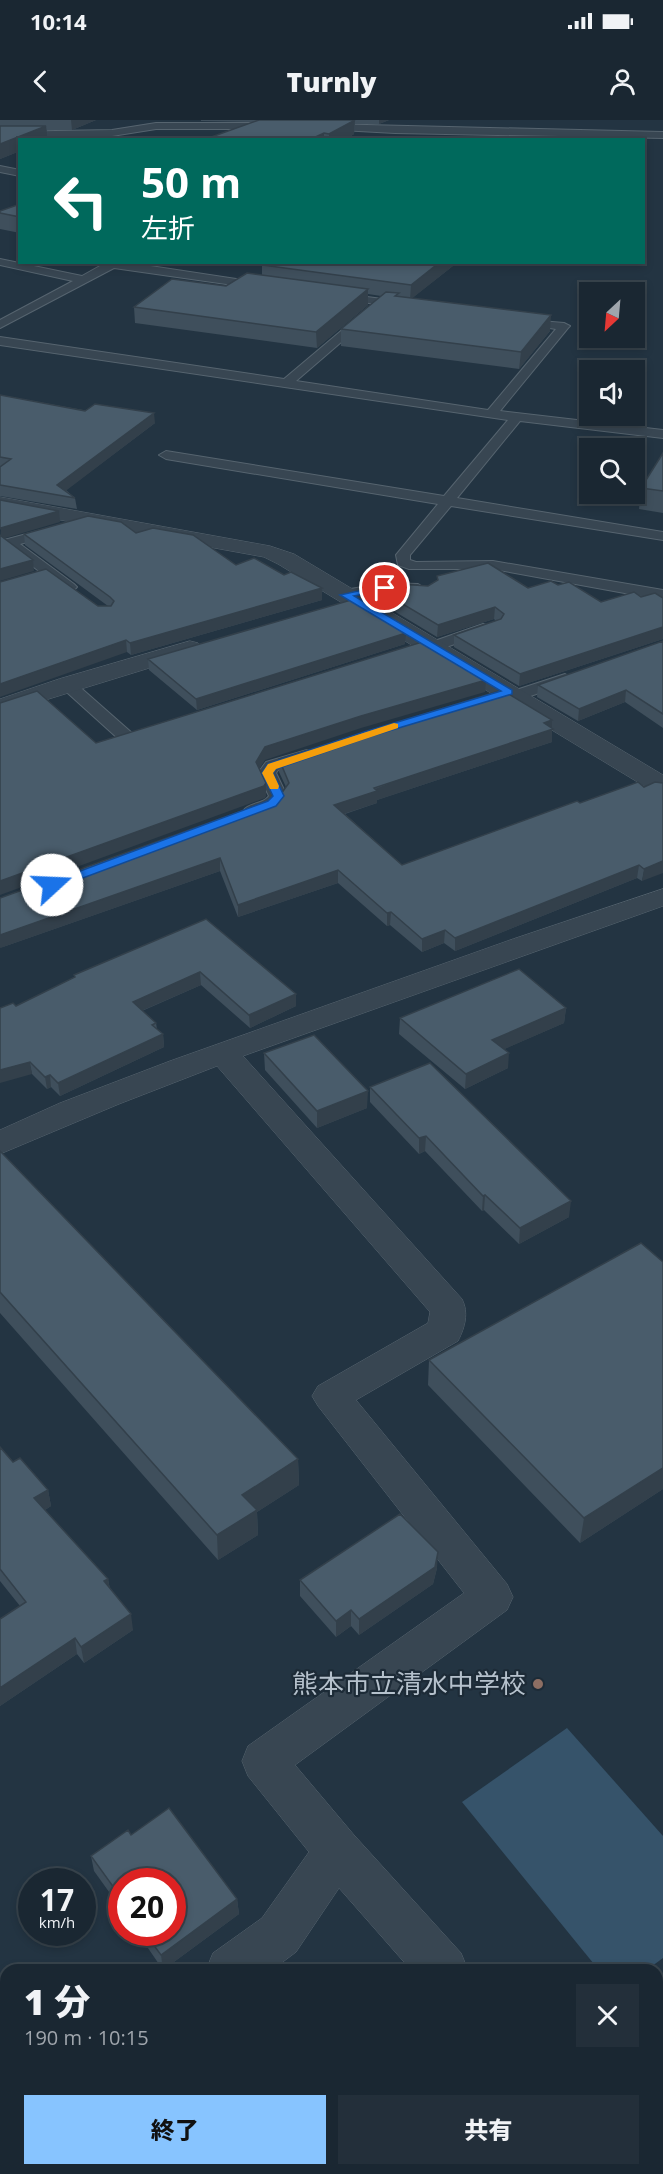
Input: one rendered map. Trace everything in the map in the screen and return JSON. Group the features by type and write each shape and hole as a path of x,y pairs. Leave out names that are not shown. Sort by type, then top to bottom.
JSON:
{"street":[{"path":"0,503 270,552 343,601 663,786"},
{"path":"0,707 67,684 216,640"},
{"path":"0,1143 62,1114 223,1053 511,948 663,897"},
{"path":"223,1053 449,1309 445,1331 330,1396 492,1597 264,1761 337,1851 439,1964"},
{"path":"238,1964 279,1935 337,1851"}],"lane":[{"path":"0,135 112,133 153,123 277,126"},
{"path":"312,126 395,130 663,135"},
{"path":"381,138 395,130"},
{"path":"0,169 18,173"},
{"path":"0,262 84,280"},
{"path":"0,325 112,264"},
{"path":"120,264 276,288"},
{"path":"323,294 416,307"},
{"path":"286,384 381,302"},
{"path":"491,414 564,326 507,319"},
{"path":"0,341 491,414 663,435"},
{"path":"517,417 403,555 403,562 414,566 493,565 663,595"},
{"path":"166,455 663,536"},
{"path":"5,544 92,520"},
{"path":"5,544 77,593"},
{"path":"30,579 50,573"},
{"path":"343,601 385,588 428,590"},
{"path":"421,647 493,626"},
{"path":"504,695 584,672"},
{"path":"67,684 129,739 162,728"},
{"path":"231,819 272,804 279,796 267,773 272,766 325,748"}],"water":[{"path":"567,1728 663,1836 663,1958 655,1964 594,1964 462,1802"}],"building":[{"path":"259,120 355,120 329,134 324,133 313,138 209,138"},
{"path":"0,126 46,126 0,144"},
{"path":"18,205 18,217 0,213 0,211"},
{"path":"263,264 437,264 411,285"},
{"path":"247,273 368,289 316,332 134,307 172,279 226,286"},
{"path":"386,292 399,293 395,296 551,315 521,352 341,329"},
{"path":"0,395 85,411 95,404 154,413 57,485 75,498 0,485 0,467 11,459 0,457"},
{"path":"663,453 663,491 645,489 645,482"},
{"path":"0,500 59,511 0,529"},
{"path":"88,516 121,522 136,533 153,528 193,535 236,565 254,558 284,575 291,572 322,588 130,643 126,640 0,684 0,582 46,569 98,606 111,606 114,601 24,534"},
{"path":"1,536 33,560 0,569"},
{"path":"488,563 528,588 551,581 558,585 569,582 601,602 634,592 641,597 655,593 663,598 663,627 520,674 454,635 501,619 504,614 495,607 438,625 379,590 399,584 428,586 438,580 437,576"},
{"path":"351,600 406,633 196,699 148,659"},
{"path":"663,641 663,714 626,690 579,709 538,685"},
{"path":"422,642 486,680 361,716 265,747 256,762 266,783 264,786 0,881 0,703 37,691 96,743"},
{"path":"502,690 552,720 544,723 553,729 374,788 377,791 334,805 402,865 577,801 580,803 638,782 644,787 655,782 663,783 663,861 644,869 639,865 455,938 445,930 422,939 391,912 387,913 338,870 238,905 220,858 0,935 0,898 278,798 289,783 279,759"},
{"path":"206,919 296,994 249,1015 200,972 133,1002 156,1023 152,1025 163,1034 58,1083 50,1075 45,1077 30,1062 0,1070 0,1008 13,1003 16,1006 75,977 74,975"},
{"path":"519,969 566,1008 492,1040 509,1053 466,1074 400,1018"},
{"path":"314,1035 368,1091 317,1111 264,1053"},
{"path":"430,1063 571,1201 520,1228 485,1195 483,1196 426,1136 419,1138 370,1087"},
{"path":"0,1151 298,1459 242,1495 257,1510 217,1535 0,1292"},
{"path":"641,1243 663,1262 663,1468 584,1518 429,1360"},
{"path":"0,1447 13,1462 20,1458 48,1490 34,1498 108,1579 104,1581 131,1614 81,1647 75,1638 0,1688 0,1619 26,1602 0,1569"},
{"path":"400,1514 438,1552 435,1567 359,1619 351,1610 336,1621 300,1580"},
{"path":"169,1808 237,1899 186,1937 186,1868 108,1868 108,1880 91,1856 128,1830 131,1835"},
{"path":"154,1946 173,1946 161,1955"}],"slow traffic":[{"path":"274,786 267,773 272,766 394,726"}],"place":[{"name":"熊本市立清水中学校","path":"538,1684"}],"route":[{"path":"52,885 272,804 279,796 267,773 272,766 368,734 509,692 345,595 385,588"}]}
